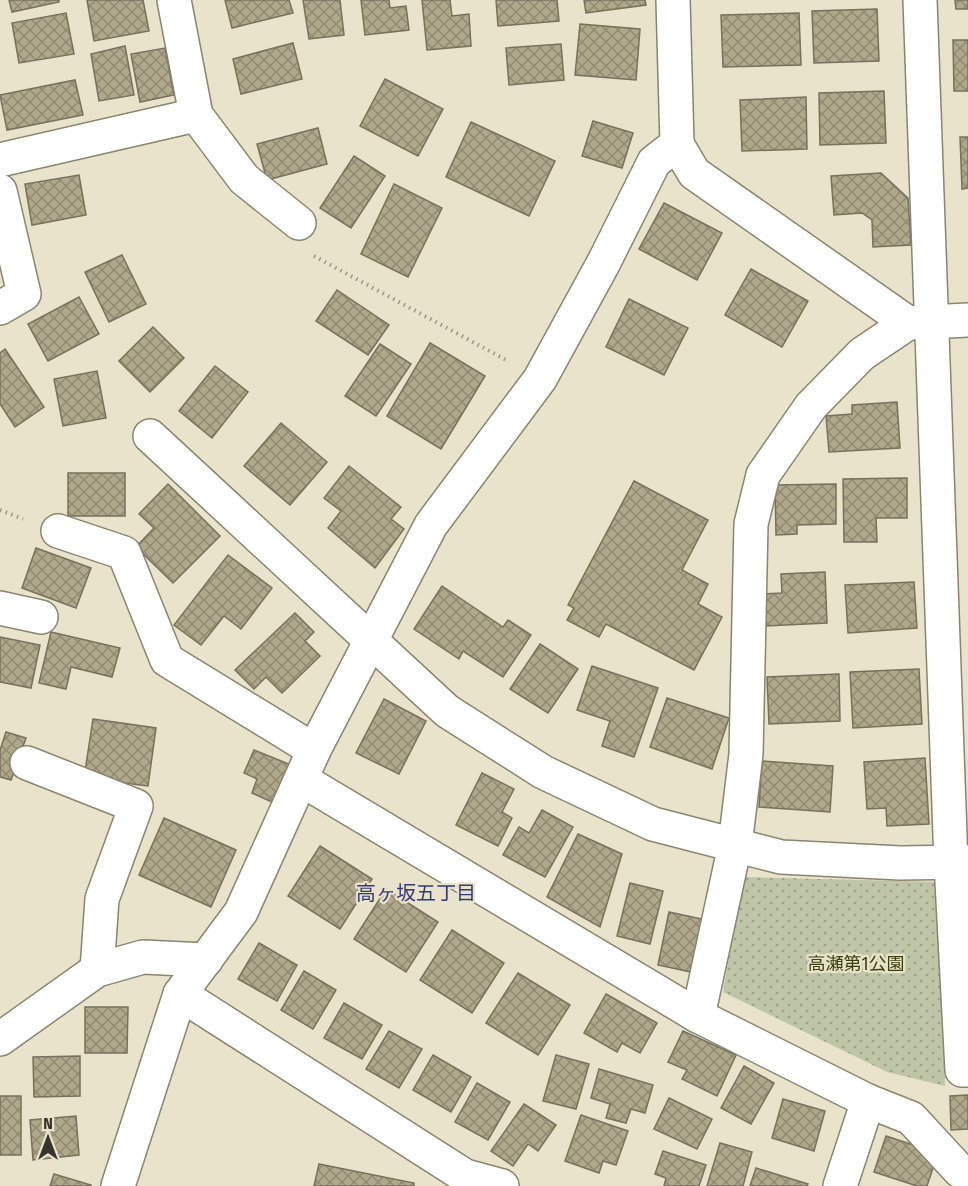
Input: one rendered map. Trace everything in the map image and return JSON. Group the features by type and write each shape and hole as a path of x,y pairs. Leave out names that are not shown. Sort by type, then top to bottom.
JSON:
{"street":[{"path":"174,0 196,115 244,179 299,223"},
{"path":"673,0 677,144 694,174 920,322"},
{"path":"920,0 920,322 959,863 962,1070 968,1070"},
{"path":"0,160 196,115"},
{"path":"118,1186 180,994 241,912 314,750 431,525 540,379 604,262 654,162 677,144"},
{"path":"0,191 24,294 0,308"},
{"path":"698,1016 735,845 746,754 751,524 763,474 811,406 862,354 920,322 968,320"},
{"path":"150,435 447,711 543,772 653,824 781,857 959,863"},
{"path":"58,531 123,553 167,660 314,750"},
{"path":"0,608 41,617"},
{"path":"27,763 136,806 102,899 97,970"},
{"path":"302,780 698,1016 868,1101 911,1118 960,1171 968,1176"},
{"path":"0,1039 97,970 142,957 206,960"},
{"path":"180,994 456,1179 502,1186"},
{"path":"840,1186 868,1101"}],"path":[{"path":"299,223 314,256 540,379"}],"green space":[{"name":"高瀬第1公園","path":"743,877 938,882 945,1086 887,1072 723,992"}],"building":[{"path":"9,0 59,0 59,2 12,12"},
{"path":"87,0 143,0 149,31 94,41"},
{"path":"225,0 289,0 293,13 232,28"},
{"path":"303,0 340,0 344,35 309,39"},
{"path":"361,0 389,0 390,8 406,6 409,30 365,35"},
{"path":"422,0 450,0 452,16 469,14 471,46 427,50"},
{"path":"496,0 557,0 559,21 498,26"},
{"path":"584,0 645,0 646,5 586,13"},
{"path":"955,0 968,0 968,9 956,9"},
{"path":"877,9 879,61 814,63 812,11"},
{"path":"66,13 74,54 19,63 12,23"},
{"path":"799,13 801,65 723,67 721,15"},
{"path":"580,24 640,29 636,80 575,75"},
{"path":"953,40 968,40 968,91 954,91"},
{"path":"293,43 302,79 241,94 233,59"},
{"path":"561,44 564,80 509,85 506,48"},
{"path":"125,46 134,95 99,101 91,54"},
{"path":"165,48 174,95 140,102 131,54"},
{"path":"385,79 443,109 418,156 360,126"},
{"path":"75,80 83,115 7,130 0,95"},
{"path":"884,91 886,143 820,145 819,93"},
{"path":"806,97 807,149 742,151 740,100"},
{"path":"593,121 633,133 622,168 582,156"},
{"path":"471,122 555,161 529,216 446,177"},
{"path":"318,128 327,164 267,180 257,144"},
{"path":"960,137 968,137 968,188 962,189"},
{"path":"354,156 385,176 351,228 320,208"},
{"path":"881,173 908,198 911,245 873,247 872,220 862,213 834,215 831,176"},
{"path":"79,175 86,215 32,225 25,184"},
{"path":"394,184 442,208 408,277 361,254"},
{"path":"664,203 722,233 697,280 639,249"},
{"path":"122,255 146,304 109,322 85,272"},
{"path":"751,269 808,301 782,347 725,315"},
{"path":"337,290 389,325 368,355 316,321"},
{"path":"79,297 99,334 48,361 28,324"},
{"path":"629,299 688,328 664,375 606,347"},
{"path":"153,327 184,358 150,392 119,361"},
{"path":"430,343 485,376 441,449 387,416"},
{"path":"380,344 411,364 376,416 345,396"},
{"path":"5,349 44,407 15,427 0,404 0,353"},
{"path":"215,366 248,392 212,438 179,411"},
{"path":"97,371 106,418 63,426 54,379"},
{"path":"897,402 900,448 829,452 826,416 852,414 852,405"},
{"path":"281,423 327,462 290,505 244,466"},
{"path":"349,466 401,507 391,519 404,529 375,568 328,528 341,511 324,498"},
{"path":"68,473 125,473 125,516 68,516"},
{"path":"907,478 907,518 876,518 877,542 844,542 843,479"},
{"path":"634,481 708,520 682,570 708,584 698,604 722,617 694,670 606,624 599,637 567,620 574,608 568,605"},
{"path":"168,484 220,536 173,583 136,547 154,528 139,514"},
{"path":"836,484 836,524 797,525 797,534 776,535 775,485"},
{"path":"36,548 91,568 76,608 22,588"},
{"path":"228,555 272,588 241,629 224,616 201,645 174,625"},
{"path":"825,572 827,623 765,626 763,594 782,593 781,574"},
{"path":"914,582 917,628 848,633 845,585"},
{"path":"442,586 503,627 508,620 531,635 503,677 463,651 459,659 414,629"},
{"path":"295,613 314,632 305,641 320,656 282,693 266,677 254,689 235,670"},
{"path":"51,632 120,648 112,677 71,667 66,689 39,683"},
{"path":"0,637 40,645 31,688 0,682"},
{"path":"540,644 578,669 548,713 510,689"},
{"path":"592,666 658,688 634,757 602,746 610,721 577,710"},
{"path":"919,669 922,724 853,728 850,672"},
{"path":"839,674 840,721 769,724 767,677"},
{"path":"667,698 729,718 712,769 650,747"},
{"path":"384,699 426,721 399,774 356,753"},
{"path":"93,719 156,728 148,786 84,778"},
{"path":"6,732 26,738 11,780 0,777 0,750"},
{"path":"254,750 291,765 274,803 252,793 257,779 244,773"},
{"path":"925,758 929,824 887,826 886,808 867,809 864,762"},
{"path":"762,761 833,766 830,812 759,807"},
{"path":"482,773 514,789 502,812 512,818 498,846 456,825"},
{"path":"542,810 573,827 545,877 503,855 519,827 529,833"},
{"path":"164,818 236,850 211,907 139,875"},
{"path":"578,834 622,854 600,927 547,897"},
{"path":"320,846 372,879 340,929 288,896"},
{"path":"630,883 663,891 650,944 617,936"},
{"path":"386,889 438,922 406,972 354,939"},
{"path":"669,912 702,919 691,972 658,965"},
{"path":"452,930 504,963 472,1013 420,980"},
{"path":"259,943 297,965 277,1001 238,979"},
{"path":"304,971 336,990 313,1029 281,1010"},
{"path":"518,973 570,1005 538,1055 486,1023"},
{"path":"606,994 657,1023 640,1053 622,1043 617,1052 584,1033"},
{"path":"344,1003 382,1025 362,1059 324,1038"},
{"path":"85,1007 128,1007 127,1053 85,1053"},
{"path":"389,1031 422,1049 399,1088 366,1069"},
{"path":"683,1031 736,1055 717,1096 682,1079 687,1070 668,1062"},
{"path":"433,1055 471,1077 451,1112 413,1090"},
{"path":"556,1055 589,1064 576,1109 543,1101"},
{"path":"80,1056 80,1096 34,1097 33,1057"},
{"path":"744,1066 774,1083 751,1124 721,1108"},
{"path":"599,1069 653,1085 645,1113 631,1109 626,1123 606,1118 610,1104 591,1098"},
{"path":"477,1083 510,1102 488,1140 455,1122"},
{"path":"968,1095 968,1129 951,1130 950,1096"},
{"path":"0,1096 21,1096 21,1155 0,1155"},
{"path":"669,1098 712,1119 697,1149 654,1129"},
{"path":"783,1099 825,1111 814,1151 772,1138"},
{"path":"524,1104 556,1125 538,1151 528,1144 513,1166 491,1151"},
{"path":"581,1115 628,1131 616,1165 603,1161 599,1173 565,1161"},
{"path":"76,1116 79,1155 33,1160 30,1120"},
{"path":"886,1136 938,1153 927,1186 917,1186 874,1172"},
{"path":"720,1143 752,1152 743,1186 707,1186"},
{"path":"663,1151 706,1165 699,1186 664,1186 666,1178 655,1174"},
{"path":"319,1164 414,1183 414,1186 314,1186"},
{"path":"756,1168 808,1184 807,1186 750,1186"},
{"path":"54,1174 91,1185 91,1186 50,1186"}],"district":[{"name":"高ヶ坂五丁目","path":"416,893"}]}
